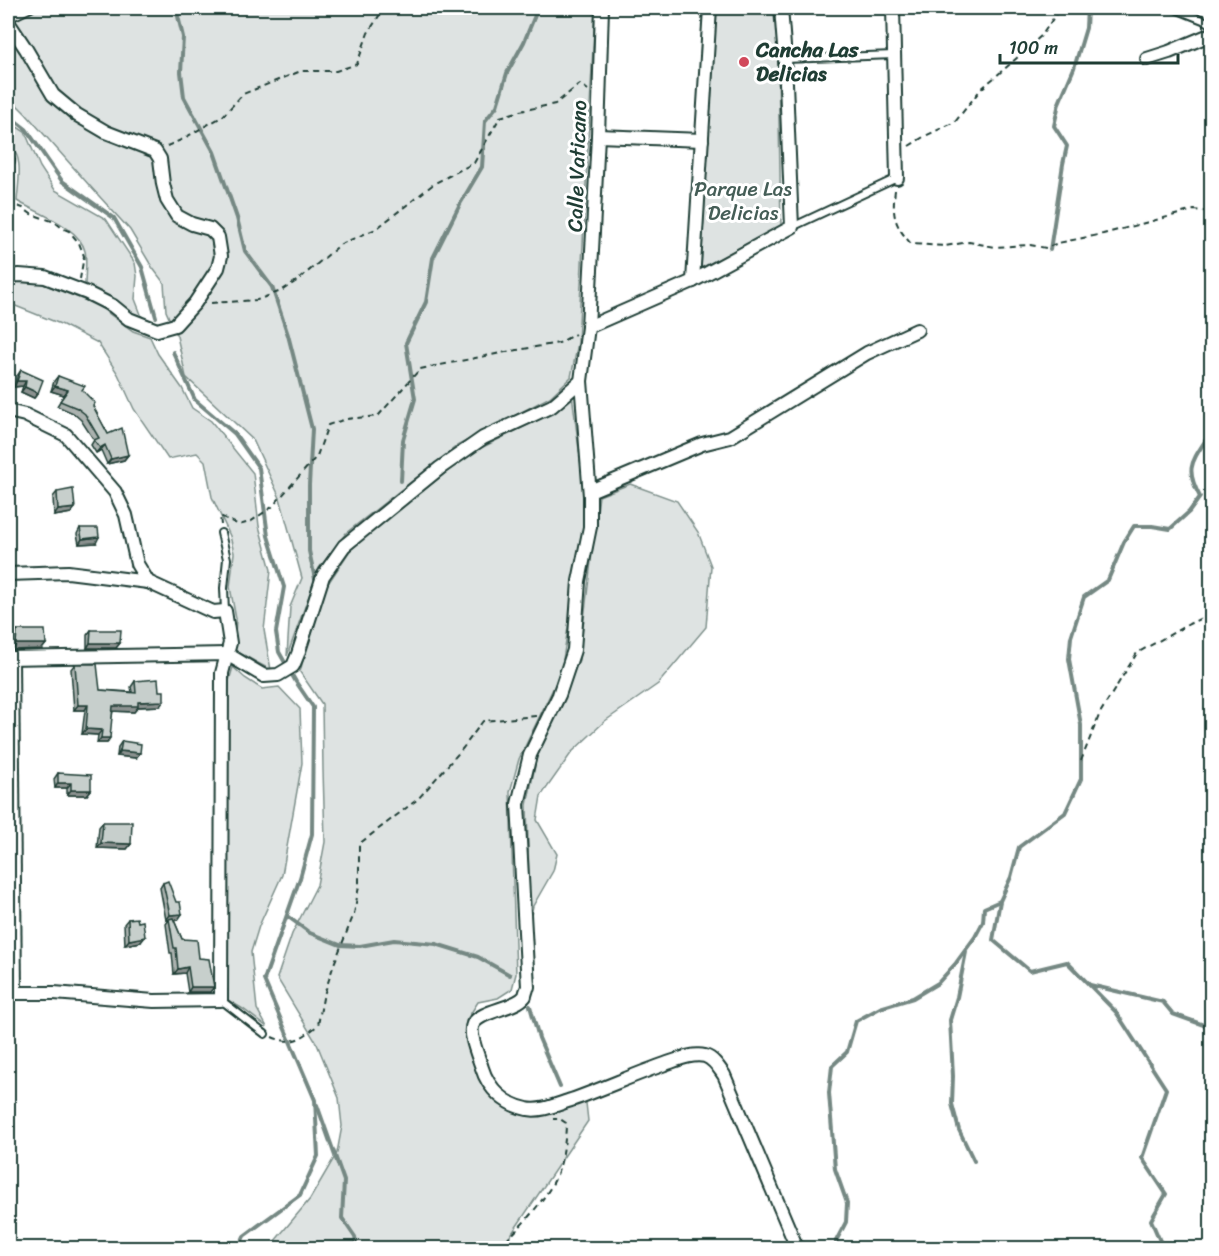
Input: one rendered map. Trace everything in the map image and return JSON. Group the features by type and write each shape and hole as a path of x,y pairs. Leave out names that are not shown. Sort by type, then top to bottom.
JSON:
{"street":[{"name":"Calle Vaticano","path":"602,8 588,327 581,381 590,491 590,526 579,581 574,650 559,695 530,755 518,804 528,987 525,996 516,1003 480,1018 473,1024 471,1034 484,1076 498,1095 528,1110 550,1107 687,1056 704,1056 715,1062 724,1074 797,1248"},
{"path":"693,280 710,8"},
{"path":"588,327 693,280 792,227 781,8"},
{"path":"893,8 897,178"},
{"path":"8,21 53,95 77,115 106,132 155,151 160,159 167,200 177,216 192,224 210,229 218,237 221,256 218,268 195,303 175,325 157,330 129,320 112,306 45,277 8,276"},
{"path":"1147,59 1212,34"},
{"path":"598,136 702,140"},
{"path":"590,491 702,444 730,437 867,353 916,330"},
{"path":"8,574 68,572 147,582 213,612 225,611 230,643 226,654 222,673 221,1000 154,1001 54,993 11,994 10,658 226,654 264,676 278,675 293,666 322,576 344,546 449,462 483,438 552,406 581,381"},
{"path":"8,411 25,415 66,435 115,492 126,514 137,564 147,582"}],"lane":[{"path":"8,21 31,8"},
{"path":"1173,8 1208,21 1212,25"},
{"path":"785,59 894,55"},
{"path":"792,227 897,178"},
{"path":"221,533 227,559 224,588 225,611"},
{"path":"221,1000 265,1034"}],"path":[{"path":"155,151 181,140 224,116 243,94 301,71 336,71 357,64 368,33 384,8"},
{"path":"896,154 925,136 955,122 981,88 1010,65 1041,35 1060,8"},
{"path":"195,303 257,300 281,291 298,280 341,244 376,229 435,183 474,164 500,117 555,104 580,84 599,99"},
{"path":"8,150 15,158 13,174 8,180"},
{"path":"897,178 894,217 901,232 911,244 945,246 969,242 994,247 1030,245 1046,248 1058,243 1103,234 1194,210 1212,212"},
{"path":"8,203 55,222 69,231 79,243 84,256 80,275 80,291"},
{"path":"221,533 220,516 239,525 250,522 272,507 317,456 328,425 346,419 378,416 420,369 559,343 588,327"},
{"path":"1081,761 1100,713 1137,652 1212,613"},
{"path":"265,1034 282,1042 300,1039 318,1025 323,998 334,964 354,914 359,886 359,844 418,799 463,748 483,721 550,714"},
{"path":"498,1248 509,1239 549,1192 557,1176 564,1146 566,1123 560,1119 546,1120"}],"green space":[{"path":"12,8 595,8 578,343 571,377 550,397 457,446 346,533 319,568 287,656 290,607 302,578 280,498 253,440 186,377 177,336 166,311 164,283 130,230 8,96 8,12"},
{"name":"Parque Las Delicias","path":"716,8 774,8 777,13 781,226 701,268"},
{"path":"8,121 25,132 40,167 55,190 106,219 135,263 137,276 135,299 144,322 114,300 85,285 85,251 75,234 56,221 17,201 19,162 13,148 8,143"},
{"path":"8,282 38,282 97,305 133,331 150,337 192,408 211,421 253,473 259,526 271,570 264,630 271,670 234,650 236,619 230,587 234,553 230,536 212,497 205,461 197,453 168,459 134,409 118,374 98,343 63,325 8,303"},
{"path":"572,394 586,506 561,672 519,759 510,792 516,974 512,989 498,998 478,1002 466,1021 469,1047 483,1087 497,1103 524,1114 585,1094 588,1121 502,1248 269,1248 310,1199 337,1153 342,1126 339,1098 317,1044 277,978 292,934 317,885 325,842 322,704 300,672 327,585 353,546 471,453 556,411"},
{"path":"630,484 677,501 698,532 711,566 706,627 658,684 605,721 572,752 541,796 537,820 557,854 553,871 533,906 530,920 527,805 537,756 579,660 599,496"},
{"path":"233,667 262,689 279,687 300,709 302,763 282,875 259,926 251,952 257,1009 267,1027 226,999 226,733 229,681"}],"building":[{"path":"21,370 43,380 38,393 25,387 26,381 17,381"},
{"path":"58,376 85,386 82,390 95,403 93,406 108,434 122,428 128,455 111,459 105,445 100,448 94,440 99,438 85,414 60,401 68,390 55,386"},
{"path":"73,489 75,508 58,510 57,492"},
{"path":"80,528 98,528 99,537 82,539"},
{"path":"17,630 45,630 46,644 16,644"},
{"path":"91,630 121,630 120,643 90,643"},
{"path":"75,664 97,664 100,690 136,693 135,681 158,679 159,691 164,691 164,701 138,702 138,706 113,706 110,738 101,738 102,730 86,729 88,705 78,705"},
{"path":"122,741 141,744 140,753 120,751"},
{"path":"58,773 91,775 91,790 71,790 71,783 58,783"},
{"path":"103,822 132,822 131,844 101,843"},
{"path":"168,881 176,902 180,902 182,914 170,915 163,883"},
{"path":"137,918 138,922 143,921 145,937 129,940 128,919"},
{"path":"173,918 182,939 197,940 199,958 209,959 214,987 191,987 188,967 178,969 169,919"}],"waterway":[{"path":"176,8 183,37 181,72 184,97 214,152 237,218 245,251 272,287 288,335 312,429 309,551 315,579"},
{"path":"401,481 403,440 415,399 406,343 426,302 433,258 460,204 482,167 485,121 497,106 507,73 524,42 538,8"},
{"path":"1050,250 1067,146 1054,126 1059,103 1074,68 1086,28 1087,8"},
{"path":"8,115 26,129 62,181 114,218 142,267 156,317"},
{"path":"173,352 195,400 235,434 259,468 268,536 284,587 276,632 279,652 313,707 312,834 300,878 264,980 315,1100 318,1156 300,1195 244,1236 239,1248"},
{"path":"1163,1248 1151,1220 1166,1194 1142,1158 1166,1089 1116,1012 1067,962 1030,971 993,940 1000,901 1011,877 1019,847 1065,813 1081,779 1081,725 1069,659 1071,637 1084,597 1108,580 1124,542 1134,526 1170,529 1189,512 1200,497 1191,473 1192,466 1207,438 1212,437"},
{"path":"836,1248 836,1241 846,1222 847,1203 835,1169 829,1093 832,1066 847,1052 856,1021 880,1008 913,998 938,983 975,937 983,922 984,908 1000,901"},
{"path":"287,916 310,933 340,945 360,946 394,940 436,944 478,957 510,975"},
{"path":"966,952 950,1020 952,1104 959,1130 974,1161"},
{"path":"1090,985 1163,1002 1173,1014 1212,1028"},
{"path":"530,1006 539,1038 560,1087"},
{"path":"317,1105 344,1181 342,1218 355,1237 357,1248"}],"place":[{"name":"Cancha Las Delicias","path":"744,62"}]}
